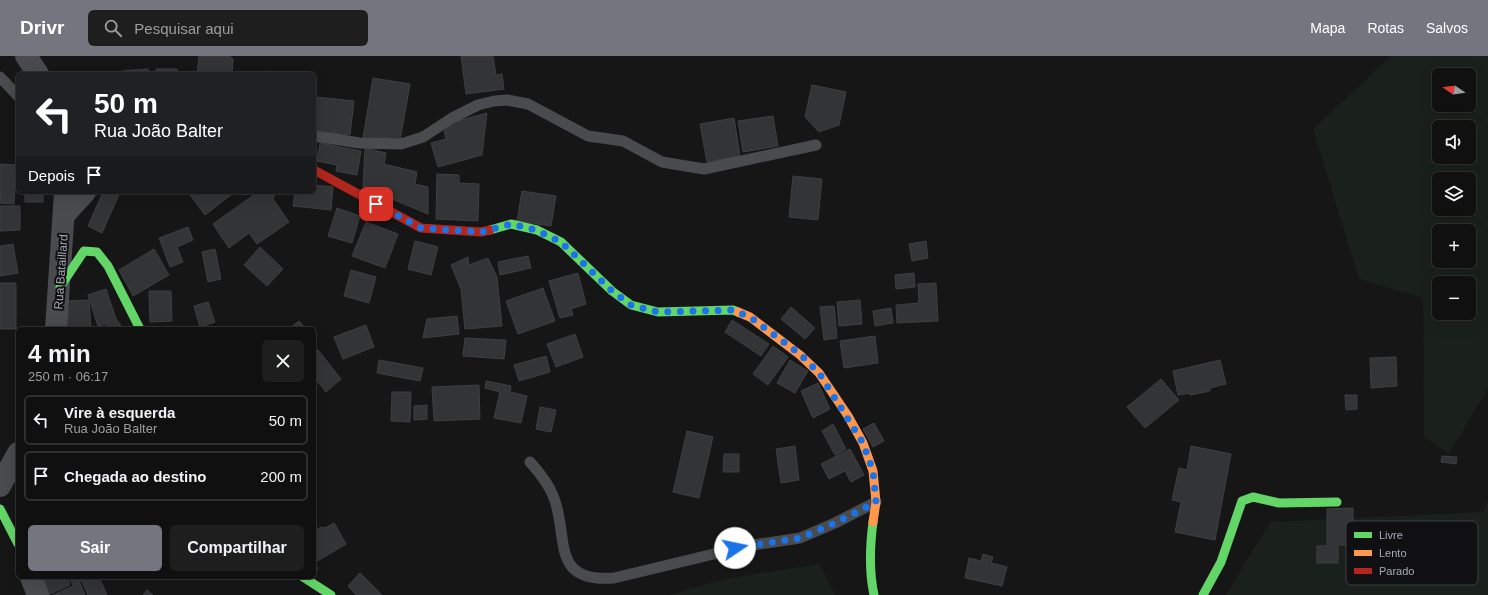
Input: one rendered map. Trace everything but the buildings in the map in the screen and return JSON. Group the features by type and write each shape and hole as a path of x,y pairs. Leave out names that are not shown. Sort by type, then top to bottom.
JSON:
{"street":[{"path":"26,56 37,72"},
{"path":"316,171 421,228 481,232 511,224 536,230 561,242 607,286 631,305 658,312 733,310 750,317 800,354 819,373 863,443 873,471 876,502 871,537 872,586 874,595"},
{"name":"Rua Bataillard","path":"56,327 65,214 65,194"},
{"path":"65,214 83,194"},
{"path":"60,287 84,251 97,252 108,266 139,327"},
{"path":"0,486 10,462"},
{"path":"1203,595 1208,589 1223,556 1242,501 1253,497 1279,503 1337,502"},
{"path":"0,509 16,540"},
{"path":"32,579 38,595"},
{"path":"306,579 331,595"}],"lane":[{"path":"0,77 16,94"},
{"path":"316,136 360,143 400,144 423,137 452,118 478,105 494,101 508,100 528,104 588,136 623,141 662,162 704,169 816,145"},
{"path":"530,462 547,483 554,498 559,516 563,549 570,566 583,574 596,579 614,578 748,546 800,538 835,523 876,502"}],"shaded area":[{"path":"1391,56 1488,56 1488,388 1449,454 1424,437 1423,298 1359,279 1313,129"},
{"path":"1488,500 1488,595 1226,595 1270,522 1483,512"},
{"path":"820,564 835,595 670,595 725,579"}],"traffic: fast":[{"path":"490,230 511,224 537,230 561,242 612,291 631,305 658,312 733,310 738,312"},
{"path":"60,287 84,251 97,252 108,266 139,327"},
{"path":"1203,595 1221,562 1242,501 1253,497 1279,503 1337,502"},
{"path":"0,509 16,540"},
{"path":"873,522 870,558 874,595"},
{"path":"306,579 331,595"}],"traffic: slow":[{"path":"738,312 750,317 800,355 819,373 848,416 863,443 873,471 876,502 873,522"}],"traffic: jam":[{"path":"316,171 421,228 481,232 490,230"}],"route":[{"path":"376,204 421,228 481,232 511,224 536,230 561,242 612,291 631,305 658,312 733,310 750,317 800,354 819,373 848,416 863,443 873,471 876,502 835,523 800,538 735,548"}]}
